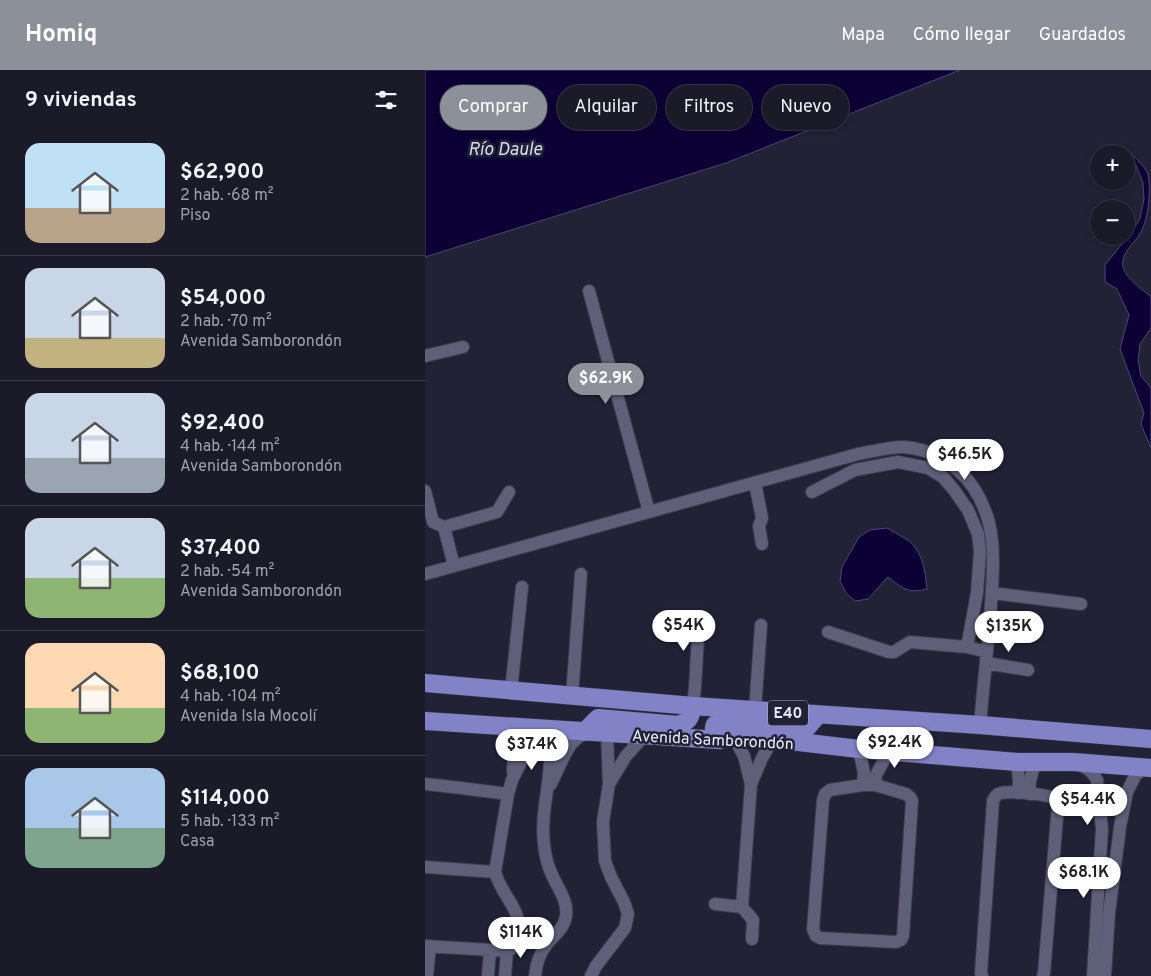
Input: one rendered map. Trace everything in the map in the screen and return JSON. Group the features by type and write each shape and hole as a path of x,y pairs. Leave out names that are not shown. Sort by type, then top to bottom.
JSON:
{"highway":[{"name":"Avenida Samborondón","path":"425,683 693,706 980,725 1151,739"},
{"path":"583,732 598,718 678,725 690,718 693,706"},
{"path":"726,738 714,731 715,723 806,728 818,714"},
{"name":"Avenida Samborondón","path":"425,720 644,736 773,739 859,749 1017,762 1073,762 1150,767"}],"street":[{"path":"589,291 649,512"},
{"path":"425,356 463,347"},
{"path":"425,574 858,454 902,447 923,450 944,459 962,472 979,497 989,524 993,553 992,593 980,725"},
{"path":"812,492 855,470 898,462 929,468 943,478 968,510 977,534 981,552 977,593 967,647"},
{"path":"755,483 762,518 759,526 762,544"},
{"path":"425,491 433,522 444,527 497,512 509,492"},
{"path":"444,527 454,566"},
{"path":"572,696 581,574"},
{"path":"511,691 522,587"},
{"path":"992,593 1081,604"},
{"path":"693,706 699,620"},
{"path":"755,710 761,625"},
{"path":"828,632 889,652 894,652 910,642 967,647 987,658 1028,670"},
{"path":"501,726 511,741 514,750 512,780"},
{"path":"427,976 427,946 507,952 511,950 517,939 519,930 518,920 515,911 497,881 495,872 507,794 527,742 541,728 550,740 543,841 549,869 562,893 566,905 566,917 562,928 545,946 539,957 535,976"},
{"path":"547,794 563,756 571,744 583,732"},
{"path":"591,976 596,966 625,928 627,921 626,909 605,861 603,822 609,784 607,733"},
{"path":"609,784 628,752 644,736"},
{"path":"726,738 744,756 751,784"},
{"path":"742,907 751,784 761,758 773,739"},
{"path":"859,749 864,773 869,785"},
{"path":"869,785 906,794 912,801 903,936 901,940 896,942 820,938 816,936 813,930 825,794 830,790 869,785 889,751"},
{"path":"1017,762 1019,781 1023,793"},
{"path":"1023,793 1030,781 1035,762"},
{"path":"1073,762 1086,767 1097,780 1102,829 1093,976"},
{"path":"1105,976 1109,913 1125,801 1135,776 1141,770 1150,767"},
{"path":"425,784 507,794"},
{"path":"982,976 993,801 996,795 1001,793 1023,793 1057,799 1043,976"},
{"path":"425,867 495,872"},
{"path":"715,904 742,907 753,920 753,939"},
{"path":"488,976 490,950"},
{"path":"505,976 507,952"}],"water":[{"name":"Río Daule","path":"425,70 960,70 849,114 849,85 762,85 762,130 809,130 726,163 425,257"},
{"path":"1135,157 1148,174 1149,197 1145,223 1135,241 1135,226 1140,219 1144,199 1143,183 1135,163"},
{"path":"1121,245 1132,245 1125,254 1124,270 1134,283 1151,297 1151,328 1140,344 1138,360 1141,376 1151,388 1151,448 1141,424 1144,413 1120,349 1129,315 1117,289 1105,282 1105,265"},
{"path":"887,528 908,540 917,550 924,569 927,589 915,591 906,589 888,577 868,599 855,601 846,593 840,581 842,567 859,537 870,530"}]}
